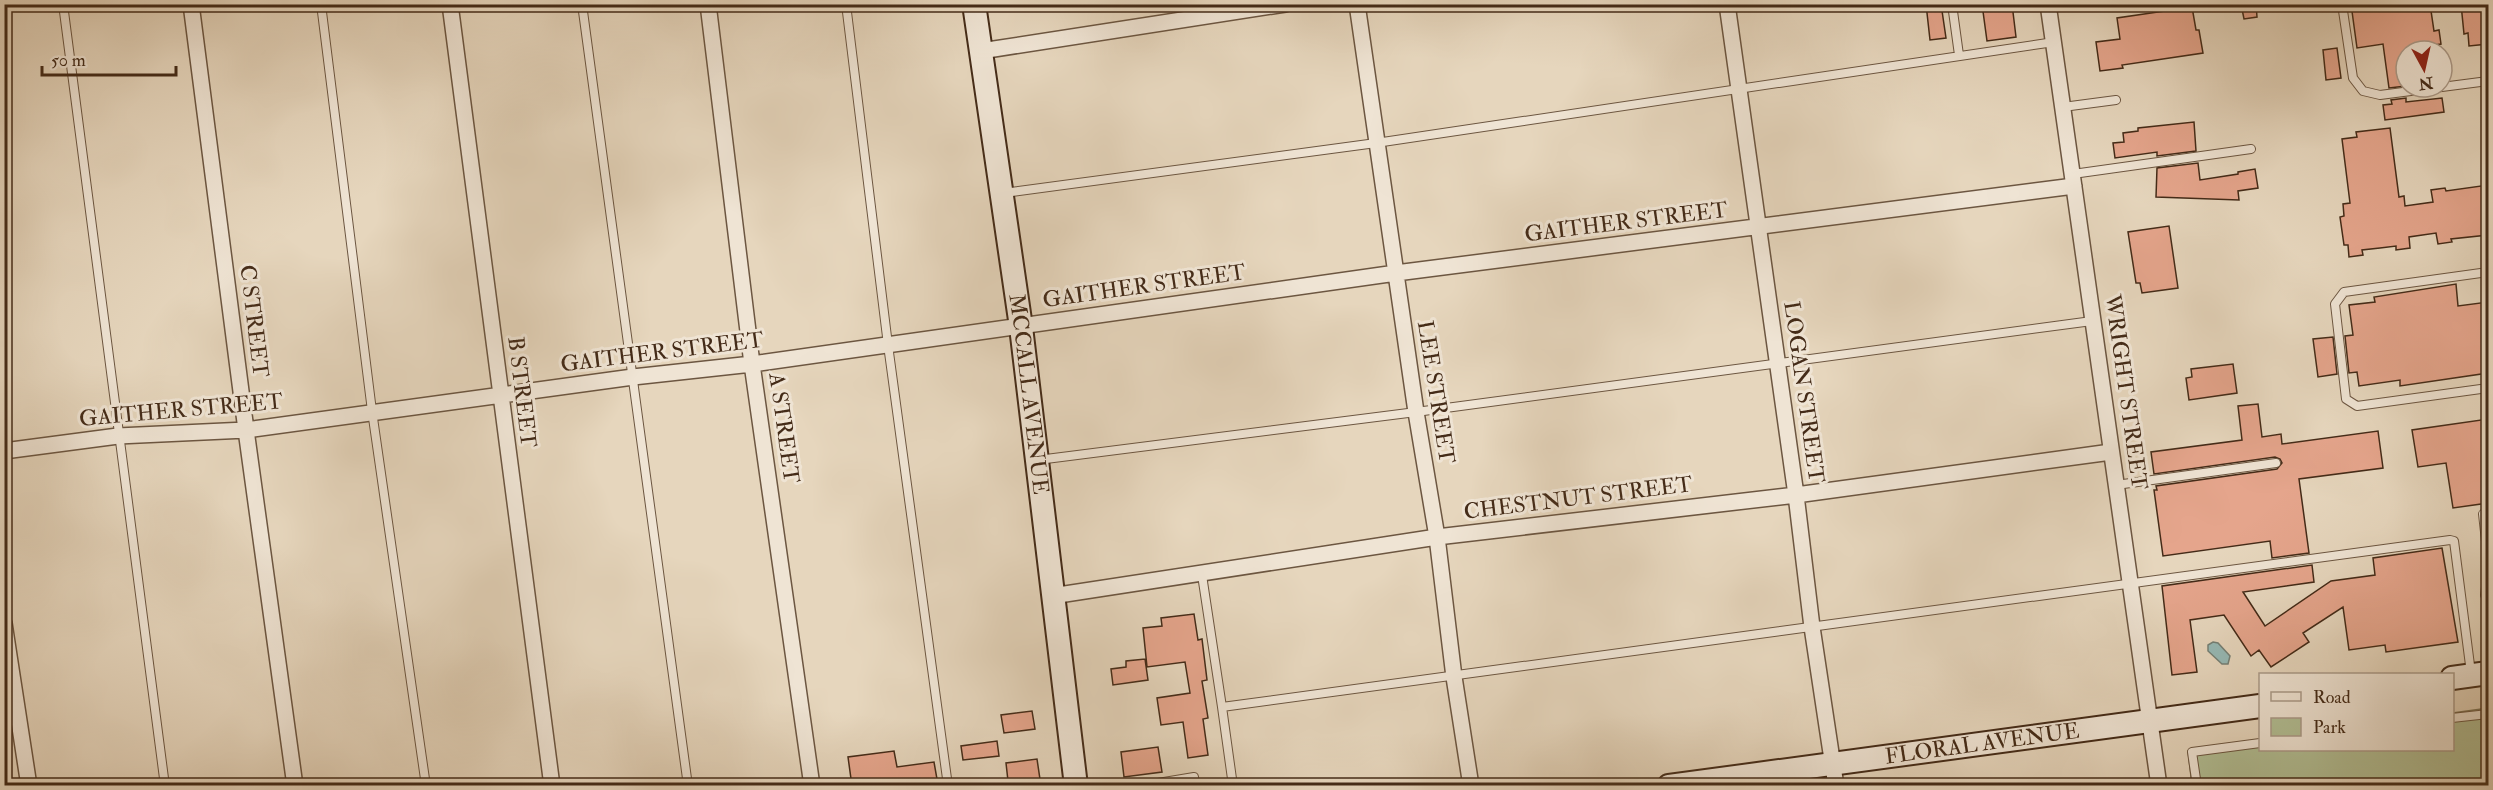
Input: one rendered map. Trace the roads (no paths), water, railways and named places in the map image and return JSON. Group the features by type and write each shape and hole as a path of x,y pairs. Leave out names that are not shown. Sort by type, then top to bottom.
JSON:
{"main road":[{"name":"MCCALL AVENUE","path":"974,4 1020,327 1076,786"},
{"name":"FLORAL AVENUE","path":"1669,786 1835,775 2259,706"}],"street":[{"name":"C STREET","path":"191,4 295,786"},
{"name":"B STREET","path":"450,4 552,786"},
{"name":"A STREET","path":"708,4 752,364 812,786"},
{"path":"981,51 1285,4"},
{"name":"LEE STREET","path":"1357,4 1416,412 1437,537 1454,677 1471,786"},
{"name":"LOGAN STREET","path":"1727,4 1778,363 1812,627 1835,775"},
{"name":"WRIGHT STREET","path":"2048,4 2159,786"},
{"name":"GAITHER STREET","path":"4,452 118,436 246,430 372,411 752,364 1396,273 1758,228 2073,180"},
{"name":"CHESTNUT STREET","path":"1052,596 1203,575 1437,537 1796,495 2111,452"},
{"path":"4,623 29,786"}],"lane":[{"path":"63,4 165,786"},
{"path":"321,4 372,411 426,786"},
{"path":"582,4 688,786"},
{"path":"846,4 946,784"},
{"path":"1952,4 1959,55"},
{"path":"2342,4 2353,78 2363,92 2380,95 2488,81"},
{"path":"1000,193 1376,143 2054,42"},
{"path":"2063,107 2116,100"},
{"path":"2073,180 2251,149"},
{"path":"2488,272 2344,292 2335,304 2346,399 2357,406 2488,388"},
{"path":"1035,460 1416,412 2092,321"},
{"path":"2116,485 2276,463"},
{"path":"2483,514 2488,558"},
{"path":"1221,707 1454,677 2130,582 2454,541 2471,675"},
{"path":"2488,572 2485,595 2488,602"},
{"path":"1203,575 1233,786"},
{"path":"2454,718 2488,714"},
{"path":"2197,786 2192,752 2259,743"},
{"path":"1140,786 1194,777 1196,786"}],"water":[{"path":"2213,642 2218,643 2230,656 2228,664 2222,664 2208,651 2208,645"}]}
